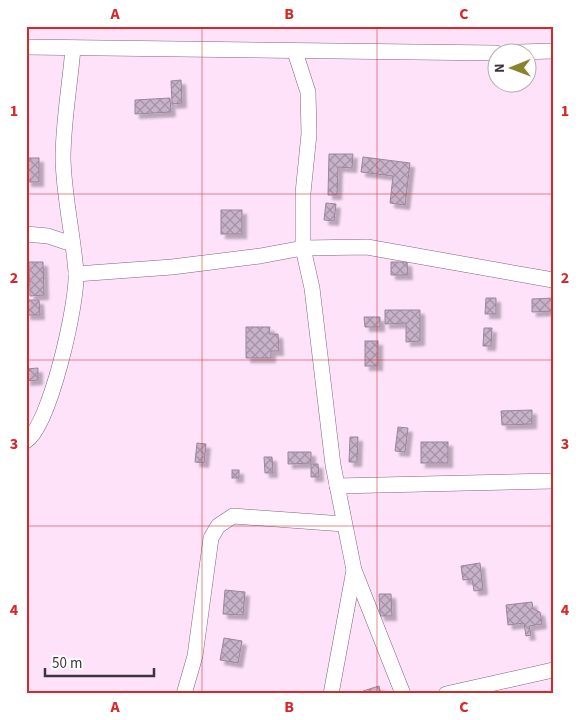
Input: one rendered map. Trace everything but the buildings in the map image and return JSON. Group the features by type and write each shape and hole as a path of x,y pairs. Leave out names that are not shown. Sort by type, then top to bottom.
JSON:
{"street":[{"path":"26,47 144,50 170,48 295,52 486,53"},
{"path":"26,441 33,437 46,412 73,303 76,274 66,198 63,156 73,48"},
{"path":"536,52 553,51"},
{"path":"295,52 308,92 309,134 303,193 303,248 312,288 337,486 354,570 403,694"},
{"path":"26,234 48,236 72,244"},
{"path":"76,274 172,267 260,256 303,248 367,247 553,280"},
{"path":"337,486 553,481"},
{"path":"184,694 195,656 211,538 218,526 233,516 344,524"},
{"path":"331,694 354,570"},
{"path":"446,694 553,670"}]}
